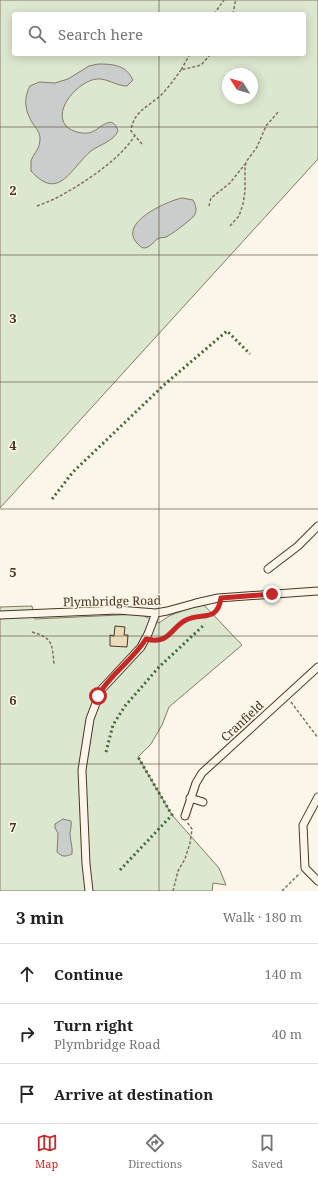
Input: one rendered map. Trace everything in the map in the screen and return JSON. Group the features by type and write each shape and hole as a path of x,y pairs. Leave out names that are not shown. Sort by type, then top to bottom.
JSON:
{"street":[{"path":"268,569 298,546 318,526"},
{"name":"Plymbridge Road","path":"0,615 118,610 156,613 221,598 318,590"},
{"path":"89,891 86,864 82,770 90,719 101,690 129,661 146,639 156,613"},
{"name":"Cranfield","path":"185,816 190,798 202,773 318,666"},
{"path":"318,797 303,825 305,868 318,881"},
{"path":"190,798 203,802"}],"path":[{"path":"215,12 224,0"},
{"path":"234,12 236,0"},
{"path":"142,144 131,131 132,122 137,115 163,93 181,70 189,56"},
{"path":"181,70 201,65 209,56"},
{"path":"209,206 212,198 230,183 246,162 257,147 266,126 279,111"},
{"path":"37,206 60,196 88,178 121,153 130,144 135,135"},
{"path":"230,226 239,216 243,204 246,162"},
{"path":"146,639 152,640 163,638 170,635 186,620 210,615 220,606 221,598"},
{"path":"32,632 46,637 51,642 54,664"},
{"path":"286,696 318,738"},
{"path":"173,891 176,876 185,859 190,843 192,829 185,816"},
{"path":"282,891 305,868"}],"green space":[{"path":"0,0 318,0 318,159 0,508"},
{"path":"202,603 242,645 169,707 162,725 151,744 138,757 172,815 219,868 226,885 213,883 212,891 0,891 0,607 32,606 35,619 140,614 159,623 169,616"}],"shaded area":[{"path":"109,64 123,68 133,80 127,86 101,79 83,84 70,96 65,104 63,119 66,126 71,130 78,132 92,132 110,122 116,126 118,131 113,138 91,151 64,179 57,183 49,183 41,180 31,171 31,161 38,148 40,138 39,132 30,119 26,105 26,96 30,86 39,82 55,83 68,79 89,66"},
{"path":"182,198 193,200 196,213 193,217 168,236 157,239 147,247 141,247 133,235 134,228 139,221 156,208"},
{"path":"63,819 71,821 70,834 72,854 65,856 60,855 57,852 58,833 55,828 55,824"}],"building":[{"path":"115,626 125,627 124,635 128,635 127,647 110,646 110,635 114,636"}],"hedge":[{"path":"52,499 73,472 165,384 227,331 250,354"},
{"path":"106,752 113,725 125,706 159,667 205,624"},
{"path":"120,870 172,815 138,757"}],"route":[{"path":"98,696 108,681 129,661 146,639 152,640 163,638 170,635 186,620 210,615 220,606 221,598 272,594"}]}
